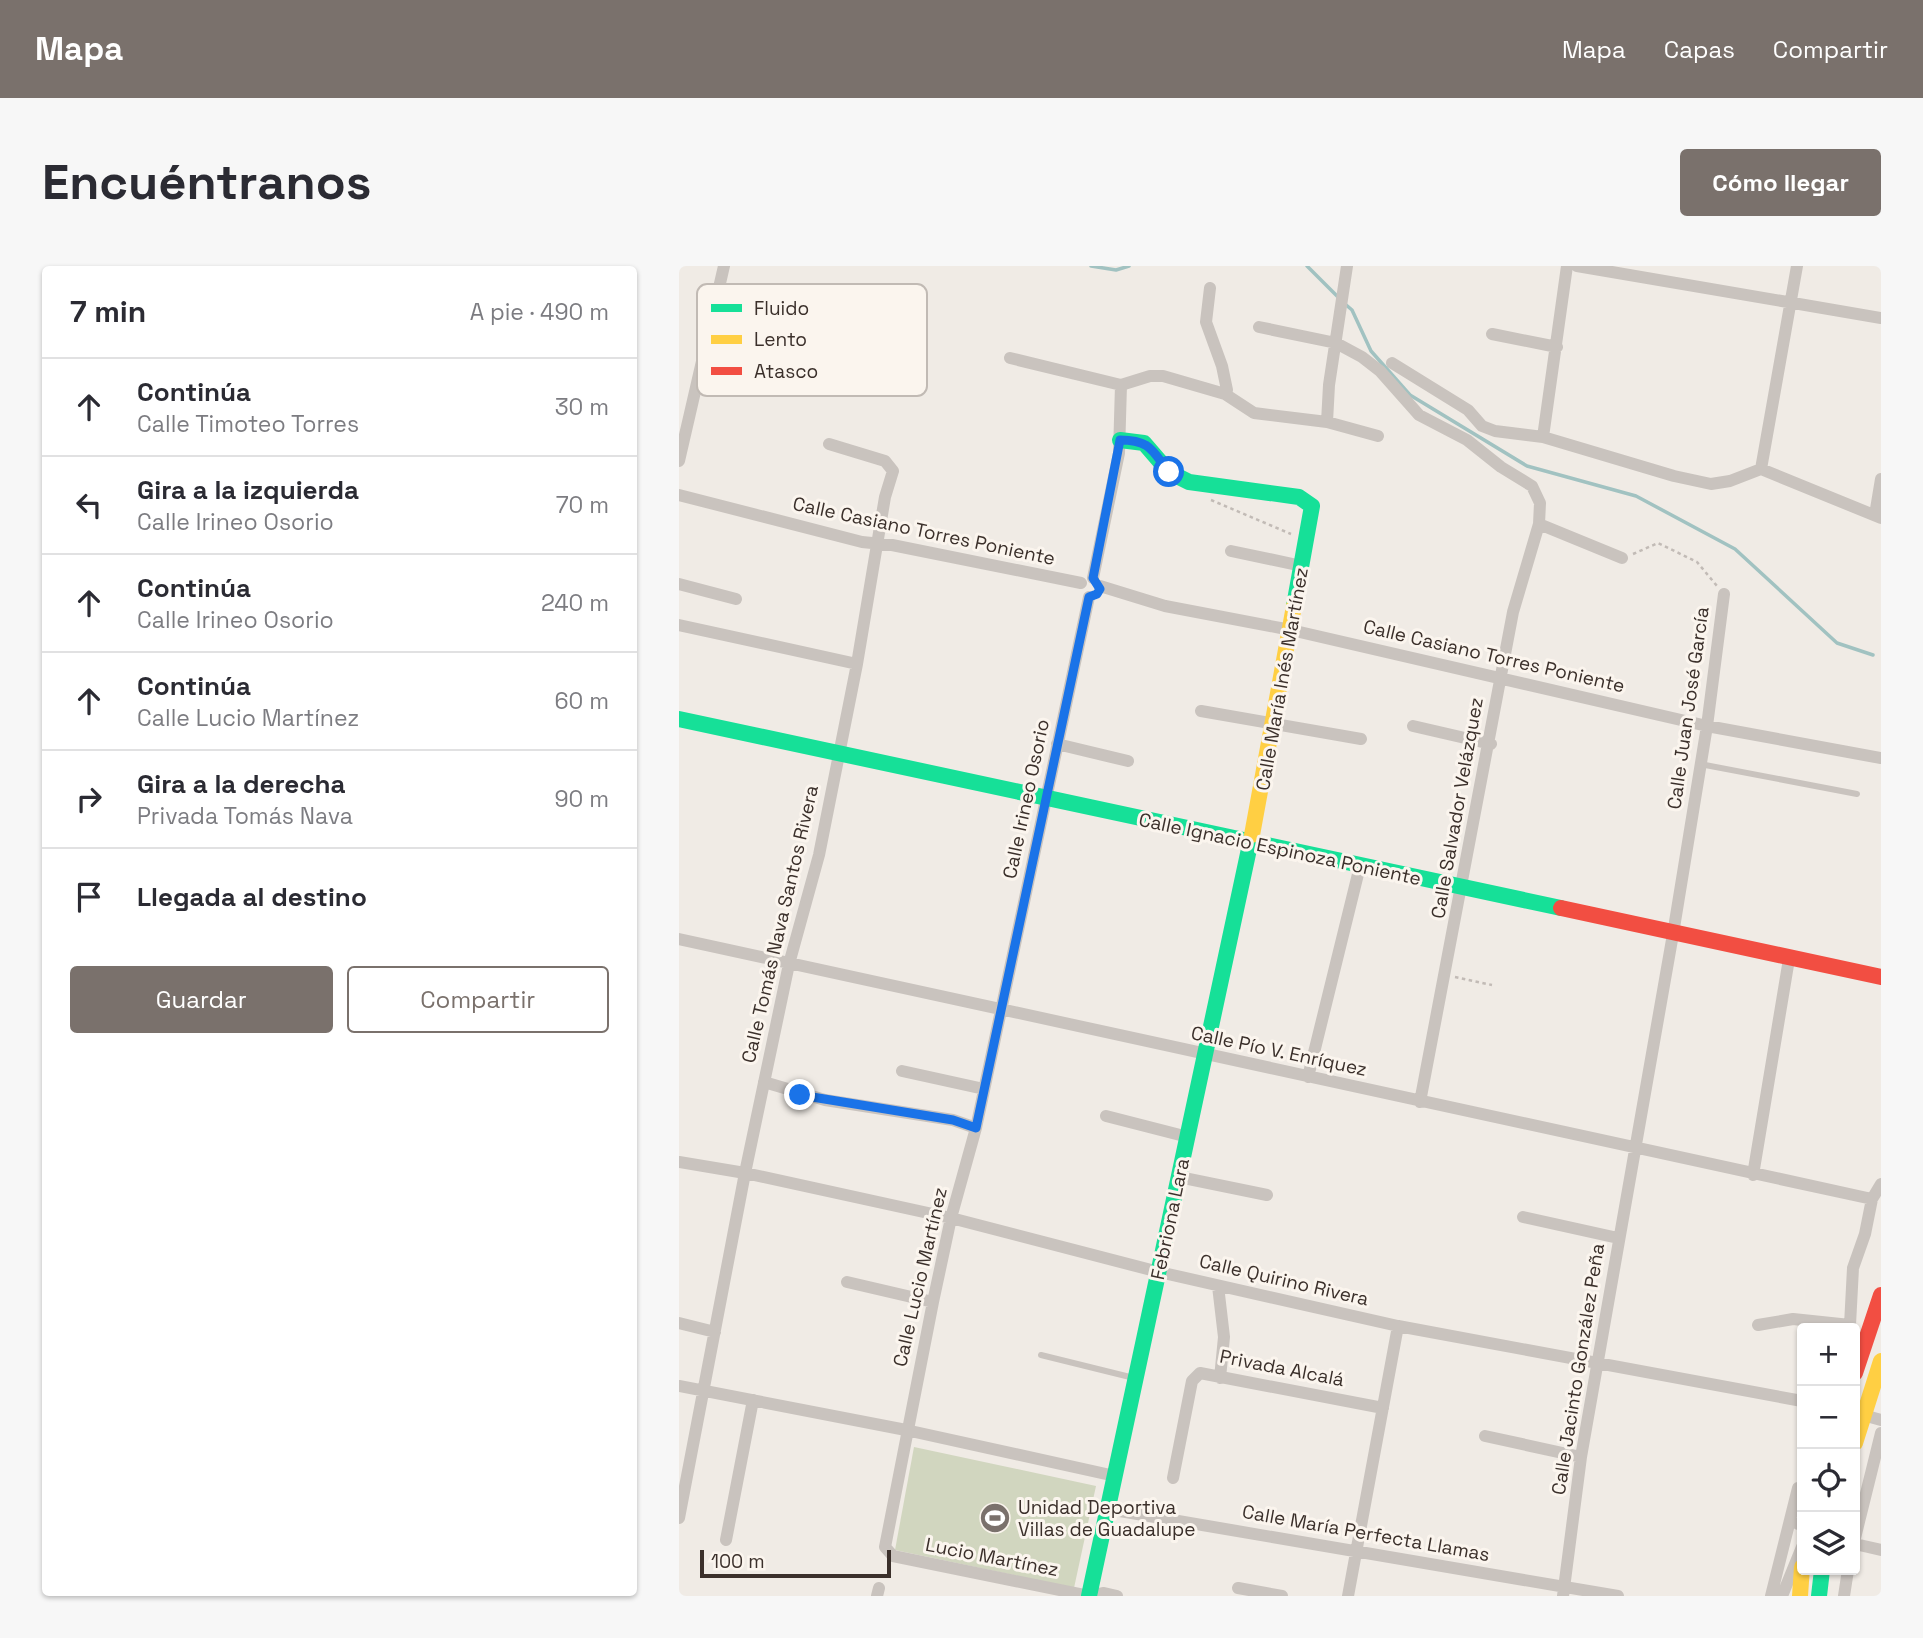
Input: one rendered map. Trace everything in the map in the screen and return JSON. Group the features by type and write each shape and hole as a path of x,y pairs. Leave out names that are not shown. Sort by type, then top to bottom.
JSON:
{"street":[{"path":"718,284 723,266"},
{"path":"1327,422 1329,385 1347,266"},
{"path":"1543,437 1567,266"},
{"path":"1577,266 1881,318"},
{"path":"1761,469 1797,266"},
{"path":"1210,288 1206,321 1222,366 1227,390 1225,394"},
{"path":"1259,327 1336,343 1380,371 1419,415 1467,440 1501,467 1532,486 1540,503 1539,524 1622,558"},
{"path":"1492,334 1557,346"},
{"path":"1010,358 1121,385 1150,376 1163,376 1225,394 1254,412 1327,422 1378,436"},
{"path":"1392,363 1468,410 1482,426 1543,437 1601,452 1674,476 1711,484 1730,481 1761,469 1878,516 1881,479"},
{"path":"679,461 684,418 697,367"},
{"path":"1097,582 1086,578 1081,583 1081,592 1089,597 1097,594 1120,440 1121,385"},
{"path":"1467,440 1482,426"},
{"name":"Calle María Inés Martínez","path":"1120,440 1144,443 1160,458 1169,472 1189,482 1299,497 1310,502 1312,516 1251,843"},
{"name":"Calle Tomás Nava Santos Rivera","path":"679,1518 745,1173 789,964 806,910 857,664 893,471 891,465 829,444"},
{"name":"Calle Casiano Torres Poniente","path":"679,495 877,546 892,545 1081,583"},
{"name":"Calle Salvador Velázquez","path":"1420,1102 1463,888 1500,676 1516,600 1539,524"},
{"path":"1231,551 1303,566"},
{"name":"Calle Casiano Torres Poniente","path":"1097,582 1165,606 1291,630 1500,676 1707,726 1881,758"},
{"path":"679,584 736,599"},
{"name":"Calle Juan José García","path":"1635,1149 1707,726 1724,594"},
{"name":"Calle Irineo Osorio","path":"1001,1010 1089,597"},
{"path":"679,625 857,664"},
{"path":"1201,711 1361,739"},
{"name":"Calle Ignacio Espinoza Poniente","path":"679,719 1881,978"},
{"path":"1413,726 1490,744"},
{"path":"1057,744 1128,761"},
{"name":"Febriona Lara","path":"1089,1596 1251,843"},
{"path":"1308,1077 1360,866"},
{"name":"Calle Pío V. Enríquez","path":"679,939 1872,1199"},
{"path":"1753,1175 1789,959"},
{"name":"Calle Lucio Martínez","path":"889,1553 885,1547 906,1430 951,1218 976,1128 1001,1010"},
{"path":"902,1071 985,1089"},
{"path":"764,1082 825,1101 940,1118 976,1128"},
{"path":"1107,1116 1188,1137"},
{"name":"Calle Jacinto González Peña","path":"1564,1592 1581,1457 1635,1149"},
{"name":"Calle Quirino Rivera","path":"679,1162 745,1173 951,1218 1159,1272 1398,1326 1797,1400"},
{"path":"1179,1177 1267,1195"},
{"path":"1758,1325 1793,1319 1850,1325 1851,1277 1872,1199 1881,1184"},
{"path":"1523,1217 1618,1238"},
{"path":"847,1282 933,1302"},
{"path":"1218,1286 1224,1337 1220,1378"},
{"path":"1860,1358 1881,1295"},
{"path":"679,1323 715,1332"},
{"path":"1348,1596 1398,1326"},
{"path":"1860,1426 1881,1361"},
{"name":"Privada Alcalá","path":"1173,1478 1192,1381 1203,1372 1220,1378 1383,1408"},
{"path":"679,1386 906,1430 1115,1476"},
{"path":"726,1540 753,1401"},
{"path":"1863,1415 1881,1420"},
{"path":"1860,1518 1881,1433"},
{"path":"1485,1436 1581,1457"},
{"path":"1771,1596 1797,1492"},
{"name":"Calle María Perfecta Llamas","path":"1108,1508 1357,1550 1564,1592 1618,1596"},
{"path":"1860,1545 1881,1550"},
{"name":"Lucio Martínez","path":"889,1553 1089,1596 1104,1593 1117,1596"},
{"path":"1782,1596 1797,1559"},
{"path":"1800,1596 1801,1575"},
{"path":"1819,1596 1821,1575"},
{"path":"1844,1596 1847,1575"},
{"path":"1238,1588 1282,1596"}],"lane":[{"path":"1700,764 1857,793"},
{"path":"1041,1355 1136,1378"}],"path":[{"path":"1207,497 1216,505 1307,541"},
{"name":"Calle Juan José García","path":"1622,558 1658,544 1697,562 1724,594"},
{"path":"1445,975 1492,985"}],"green space":[{"name":"Unidad Deportiva Villas de Guadalupe","path":"914,1447 1096,1486 1074,1588 895,1550"}],"waterway":[{"path":"1091,266 1116,270 1129,266"},
{"path":"1307,266 1340,299"},
{"path":"1345,304 1352,310 1371,351 1410,395 1527,466 1636,496 1735,549 1837,643 1873,655"}],"traffic: fast":[{"path":"1120,440 1144,443 1169,472 1189,482 1299,497 1312,506 1294,606"},
{"path":"679,719 1561,908"},
{"path":"1089,1596 1252,835"},
{"path":"1819,1596 1821,1575"}],"traffic: slow":[{"path":"1252,835 1294,606"},
{"path":"1860,1427 1881,1361"},
{"path":"1800,1596 1801,1575"}],"traffic: jam":[{"path":"1561,908 1881,977"},
{"path":"1860,1358 1881,1295"}],"place":[{"name":"Unidad Deportiva Villas de Guadalupe","path":"995,1518"}],"route":[{"path":"800,1095 953,1120 976,1128 1089,597 1097,594 1100,589 1099,582 1093,578 1104,535 1120,440 1144,443 1160,458 1169,472"}]}
